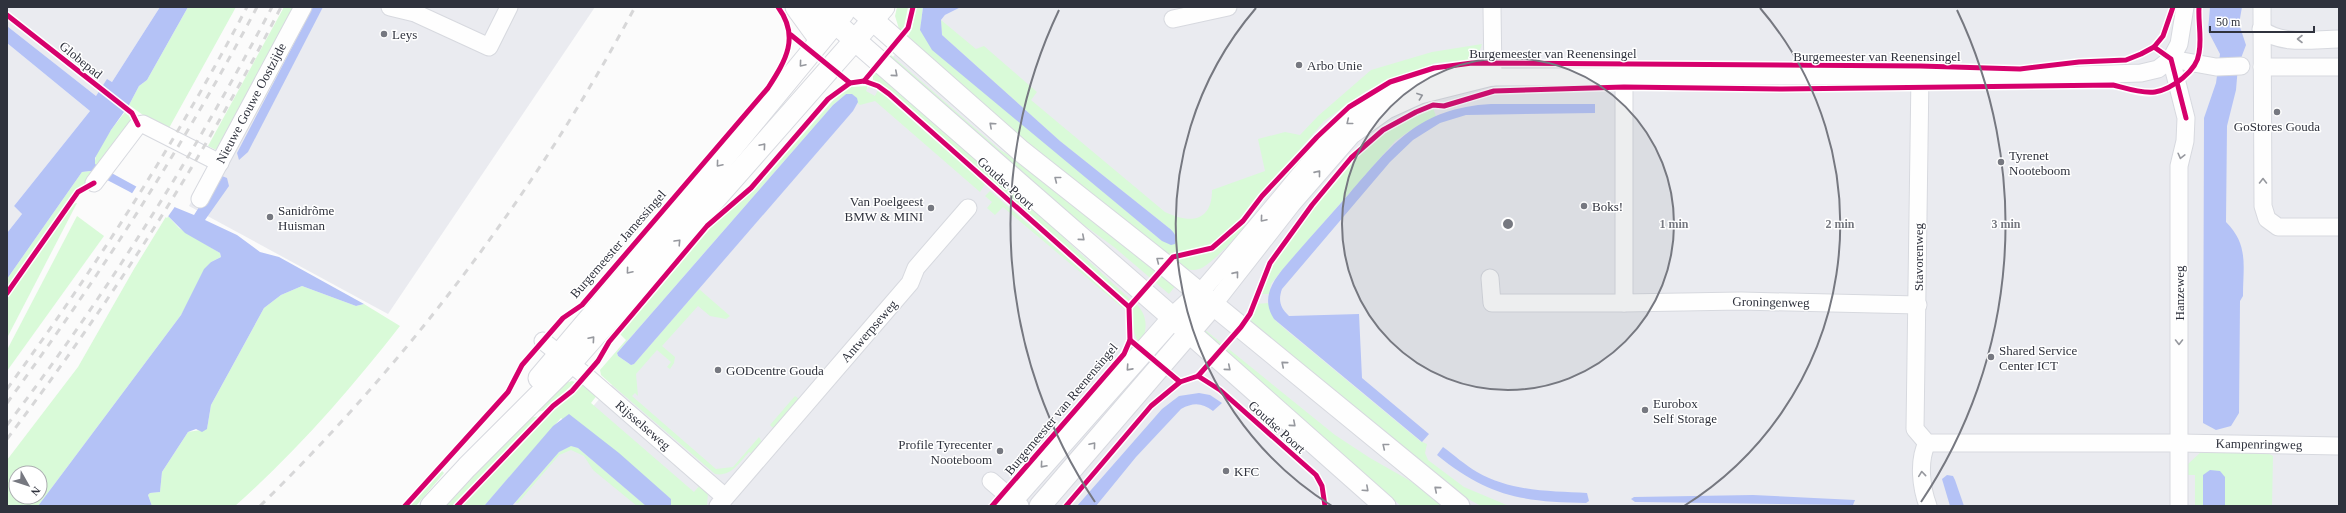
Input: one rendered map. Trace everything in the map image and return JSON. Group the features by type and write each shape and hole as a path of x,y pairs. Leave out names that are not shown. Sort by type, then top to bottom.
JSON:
{"main road":[{"path":"796,7 820,40"},
{"path":"817,7 841,14"},
{"path":"855,39 872,11 1021,151 1459,506"},
{"name":"Burgemeester Jamessingel","path":"431,506 467,467 558,353 683,208 841,14"},
{"name":"Goudse Poort","path":"841,14 855,39 1174,318 1385,506"},
{"name":"Burgemeester Jamessingel","path":"558,353 855,39"},
{"name":"Burgemeester van Reenensingel","path":"1013,504 1174,318 1206,300"},
{"name":"Burgemeester van Reenensingel","path":"1040,506 1188,332 1206,300"}],"street":[{"name":"Nieuwe Gouwe Oostzijde","path":"200,199 303,7"},
{"path":"390,7 415,13 489,47 509,7"},
{"path":"1173,19 1228,7"},
{"path":"1492,7 1493,77"},
{"path":"2185,7 2179,44 2171,59 2216,67 2242,66"},
{"path":"2262,7 2263,206 2268,219 2278,227 2339,227"},
{"path":"2261,29 2274,38 2339,40"},
{"name":"Burgemeester van Reenensingel","path":"1206,300 1319,152 1346,123 1380,98 1415,82 1470,71 1493,77 2141,73 2158,69 2171,59"},
{"name":"Hanzeweg","path":"2171,59 2186,118 2185,141 2179,166 2179,506"},
{"path":"2262,67 2339,67"},
{"name":"Stavorenweg","path":"1920,74 1918,306 1915,429 1927,443"},
{"path":"1624,75 1624,303"},
{"path":"99,177 138,125 143,124 220,163"},
{"name":"Antwerpseweg","path":"722,502 910,283 916,268 968,208"},
{"name":"Groningenweg","path":"1490,278 1492,303 1741,301 1918,306"},
{"name":"Rijsselseweg","path":"558,353 722,502"},
{"path":"1928,506 1921,468 1923,451 1927,443 2179,443"},
{"name":"Kampenringweg","path":"2179,443 2339,446"},
{"name":"Burgemeester van Reenensingel","path":"991,481 1013,504"}],"shaded area":[{"path":"7,7 160,7 112,82 108,80 96,96 7,26"},
{"path":"294,7 595,7 388,314 189,206"},
{"path":"961,7 2339,7 2339,506 507,506 860,97 920,24 941,20 945,15"},
{"path":"7,43 90,111 14,206 22,214 7,233"}],"green space":[{"path":"188,7 236,7 169,128 157,125 129,105 139,86 147,80"},
{"path":"284,7 301,7 218,151 208,146"},
{"path":"897,7 908,7 904,27 900,32 895,16"},
{"path":"916,7 923,7 920,30 1075,168 1162,241 1169,228 1060,141 942,35 941,20 976,49 984,46 1037,92 1031,100 1165,212 1174,216 1191,219 1198,218 1208,209 1211,201 1212,190 1265,171 1258,139 1285,132 1300,135 1318,116 1371,70 1432,52 1482,44 1477,59 1435,63 1387,81 1366,91 1324,121 1236,225 1205,248 1174,252 1168,257 1021,138 906,39 912,29"},
{"path":"891,55 999,149 1060,188 1176,285 1169,294 1114,247 1051,201 888,58"},
{"path":"877,70 1044,214 1067,241 1132,301 1130,303 873,80 873,75"},
{"path":"868,86 866,91 875,96 878,90 985,184 980,192 875,101 860,105 846,94 833,105 617,353 618,356 631,365 634,364 699,289 730,316 726,319 710,316 698,306 662,346 675,357 674,363 670,369 667,367 671,362 657,350 636,374 638,396 635,393 632,396 716,469 733,467 759,437 762,442 752,454 749,452 738,465 730,471 715,474 601,375 600,370 626,340 620,334 711,227 758,185 837,96 851,87"},
{"path":"1433,108 1436,116 1414,128 1395,141 1282,270 1271,284 1269,294 1260,294 1275,259 1320,199 1361,151 1394,127"},
{"path":"125,112 129,115 132,122 101,168 95,164 98,151 106,137"},
{"path":"90,171 95,175 75,193 7,290 7,279 82,172"},
{"path":"990,191 1125,308 1124,309 1003,207 995,215 987,208 992,202 985,196"},
{"path":"76,203 7,338 7,299 72,205"},
{"path":"167,215 179,228 220,253 221,257 211,262 181,315 48,493 48,465 8,465 8,505 39,505 7,506 7,460 78,367"},
{"path":"77,216 104,236 7,371 7,350"},
{"path":"1247,220 1241,231 1219,255 1204,267 1195,270 1188,269 1172,262 1176,259 1209,253"},
{"path":"302,286 356,306 364,304 400,326 362,374 322,420 258,485 235,506 152,506 148,495 150,493 160,492 162,472 188,432 207,429 211,405 264,308 281,295"},
{"path":"1268,303 1274,319 1286,330 1420,441 1427,444 1425,453 1428,460 1464,487 1509,506 1481,506 1459,494 1248,325 1252,319 1256,304"},
{"path":"1136,304 1143,313 1146,323 1143,339 1140,344 1135,336 1131,318 1133,308"},
{"path":"1204,329 1335,435 1370,458 1421,487 1446,506 1401,506 1201,334"},
{"path":"572,381 575,382 546,410 527,414 562,384"},
{"path":"583,383 598,394 591,403 694,492 701,484 708,492 707,506 671,506 671,499 561,418 484,506 461,506 552,409 574,393"},
{"path":"795,396 799,399 774,429 770,425"},
{"path":"540,416 454,506 442,506 529,418"},
{"path":"571,446 578,448 646,506 637,506 593,470 584,456 571,450 559,455 518,503 515,503 559,452"},
{"path":"2266,452 2273,456 2272,506 2225,506 2225,477 2203,475 2203,506 2195,506 2195,475 2187,475 2188,464 2200,453"},
{"path":"442,471 444,473 416,506 409,506"}],"water":[{"path":"160,7 188,7 147,80 139,86 129,105 111,130 95,158 95,164 172,206 194,215 217,179 222,176 227,178 229,186 205,220 237,235 260,252 279,257 364,304 356,306 302,286 281,295 264,308 211,405 207,429 202,432 196,429 188,432 162,472 160,492 150,493 148,495 152,506 38,506 48,505 48,493 181,315 204,269 211,262 221,257 220,253 185,233 167,215 130,192 90,171 82,172 7,279 7,233 22,214 14,206 90,111 7,43 7,26 96,96 107,79 112,82"},
{"path":"313,7 323,7 248,152 239,160 237,153"},
{"path":"923,7 961,7 945,15 941,20 942,35 1060,141 1171,230 1176,237 1175,244 1171,245 1162,241 932,50 920,30"},
{"path":"2210,7 2242,7 2239,24 2246,45 2238,66 2236,90 2227,126 2226,222 2238,239 2244,265 2243,296 2240,301 2239,413 2231,426 2216,430 2203,423 2204,118 2216,83 2220,54 2208,31"},
{"path":"846,94 852,94 857,98 858,102 853,111 634,364 631,365 618,356 617,353 833,105"},
{"path":"1491,104 1595,104 1595,113 1466,115 1440,123 1413,140 1390,162 1282,289 1281,293 1280,300 1282,307 1289,316 1359,314 1362,378 1429,434 1422,442 1274,319 1268,306 1269,293 1274,281 1282,270 1379,159 1409,132 1426,121 1444,113 1466,107"},
{"path":"1199,393 1210,395 1222,403 1213,411 1198,404 1190,405 1181,409 1136,457 1096,506 1077,506 1162,409 1179,396"},
{"path":"569,414 619,453 671,499 671,506 646,506 578,448 571,446 559,452 512,506 484,506 553,426"},
{"path":"1443,447 1477,472 1490,479 1518,487 1546,491 1587,493 1589,501 1586,503 1543,501 1506,494 1489,488 1472,480 1437,455"},
{"path":"2210,470 2220,471 2225,477 2225,506 2203,506 2203,475"},
{"path":"1947,475 1953,476 1964,506 1950,506 1942,479"},
{"path":"1753,495 1855,500 1853,505 1635,502 1631,499 1634,497"}],"pier":[{"path":"138,184 176,205 167,218 131,195"}],"railway":[{"path":"7,389 104,250 164,154 247,7"},
{"path":"7,403 75,307 139,210 200,109 257,7"},
{"path":"7,425 80,325 148,222 181,169 243,62 272,7"},
{"path":"7,439 82,336 153,229 220,120 281,7"},
{"path":"260,506 315,450 368,392 467,271 556,142 597,76 635,7"}],"cycle path":[{"path":"405,506 508,392 522,365 563,318 582,305 768,88 780,68 788,48 788,28 785,18 778,7"},
{"path":"864,81 908,28 913,7"},
{"path":"992,506 1124,354 1130,340 1129,307 1173,257 1212,248 1243,221 1262,196 1317,137 1349,107 1390,82 1434,68 1472,63 1920,66 2020,69 2079,62 2126,60 2154,47 2163,36 2173,7"},
{"path":"1066,506 1151,406 1180,382 1198,376 1241,327 1250,314 1270,263 1312,205 1351,158 1383,130 1416,112 1433,105 1444,106 1494,91 1624,87 1782,89 2113,85 2139,91 2155,92 2176,83 2194,66 2199,53 2199,7"},
{"name":"Globepad","path":"7,15 132,113 138,125"},
{"path":"791,35 850,83"},
{"path":"2154,47 2171,59 2186,118"},
{"path":"864,81 878,86 889,94 1129,307"},
{"path":"457,506 553,406 572,391 598,361 609,342 707,226 751,188 828,99 850,83 864,81"},
{"path":"7,293 78,192 94,183"},
{"path":"1130,340 1180,382"},
{"path":"1198,376 1220,390 1316,475 1322,486 1325,506"}],"place":[{"name":"Leys","path":"384,34"},
{"name":"Arbo Unie","path":"1299,65"},
{"name":"GoStores Gouda","path":"2277,112"},
{"name":"Tyrenet Nooteboom","path":"2001,162"},
{"name":"Boks!","path":"1584,206"},
{"name":"Van Poelgeest BMW & MINI","path":"931,208"},
{"name":"Sanidrõme Huisman","path":"270,217"},
{"name":"Shared Service Center ICT","path":"1991,357"},
{"name":"GODcentre Gouda","path":"718,370"},
{"name":"Eurobox Self Storage","path":"1645,410"},
{"name":"Profile Tyrecenter Nooteboom","path":"1000,451"},
{"name":"KFC","path":"1226,471"}]}
